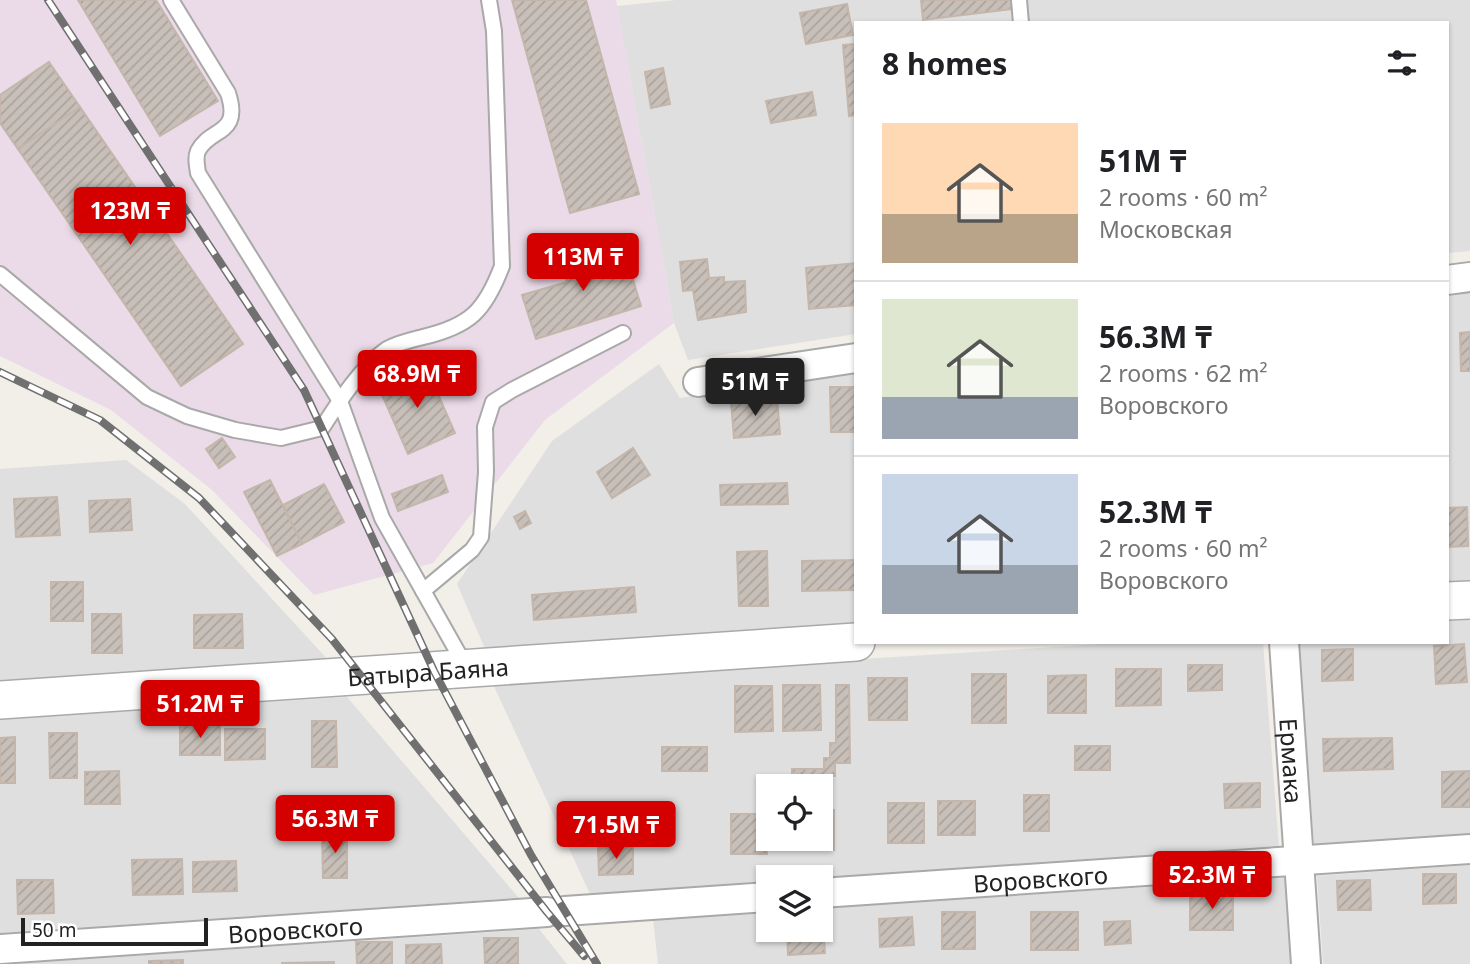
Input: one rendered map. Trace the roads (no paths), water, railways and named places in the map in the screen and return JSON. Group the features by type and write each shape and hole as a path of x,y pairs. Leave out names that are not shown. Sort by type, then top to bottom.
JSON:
{"street":[{"path":"1449,280 1470,278"},
{"path":"698,382 854,358"},
{"path":"1449,601 1470,600"},
{"name":"Батыра Баяна","path":"0,700 854,642"},
{"name":"Ермака","path":"1284,644 1306,964"},
{"name":"Воровского","path":"833,892 1470,849"},
{"name":"Воровского","path":"0,949 756,898"}],"lane":[{"path":"171,0 228,93 232,105 231,118 224,129 203,144 198,151 198,173 340,401 382,518 467,669"},
{"path":"0,274 147,397 187,416 235,430 281,438 322,428 340,401 389,348 450,331 466,323 493,290 502,266 494,31 489,0"},
{"path":"1019,0 1021,21"},
{"path":"423,591 472,550 481,537 485,427 493,402 623,333"}],"railway":[{"path":"48,0 304,390 434,671 531,855 597,964"},
{"path":"0,372 100,420 199,498 332,639 584,956"}]}
